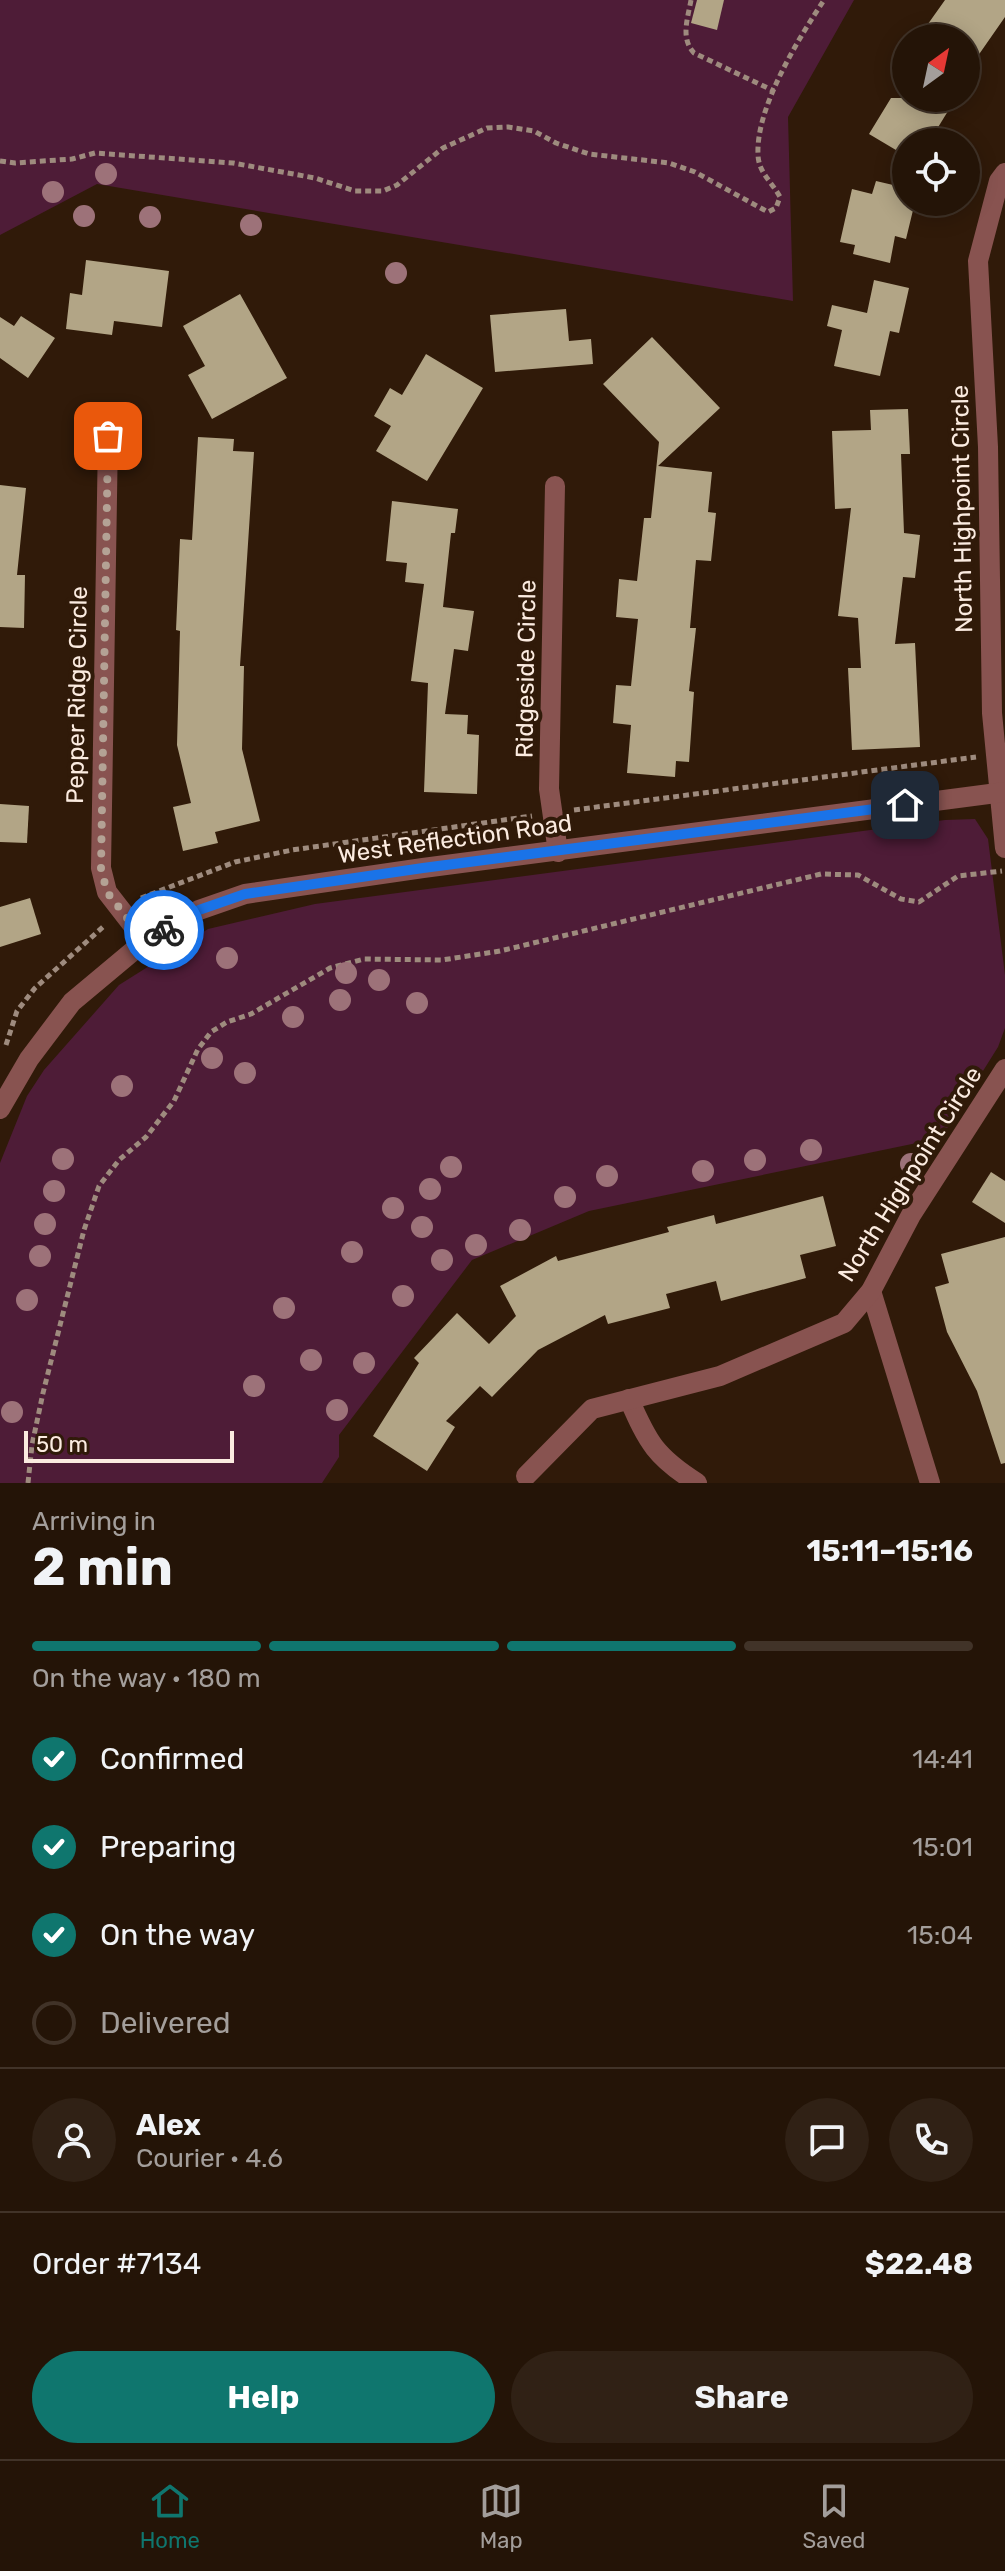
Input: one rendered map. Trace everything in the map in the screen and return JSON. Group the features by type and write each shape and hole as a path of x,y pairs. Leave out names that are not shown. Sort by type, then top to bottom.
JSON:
{"street":[{"name":"North Highpoint Circle","path":"1005,173 999,181 978,261 988,447 992,713 1005,848"},
{"name":"Pepper Ridge Circle","path":"108,436 101,868 107,892 145,941"},
{"name":"Ridgeside Circle","path":"555,486 549,789 558,852"},
{"name":"West Reflection Road","path":"0,1109 29,1059 72,1002 145,941 199,910 245,894 1002,792"},
{"name":"North Highpoint Circle","path":"526,1476 592,1409 720,1376 844,1323 871,1291 911,1215 1005,1069"},
{"path":"871,1291 930,1483"},
{"path":"629,1399 644,1433 667,1464 697,1483"}],"path":[{"path":"691,0 685,34 694,53 774,91"},
{"path":"0,161 15,163 72,159 95,153 233,163 315,178 355,191 383,191 397,185 443,148 487,128 508,127 534,131 556,143 589,154 682,167 768,212 776,208 780,197 763,174 757,154 762,125 797,42 824,0"},
{"path":"28,1483 43,1393 84,1230 99,1186 119,1160 146,1137 174,1101 198,1049 211,1032 227,1022 251,1014 330,968 364,959 442,960 500,951 821,874 858,875 901,899 919,902 958,876 1005,871"}],"shaded area":[{"path":"0,0 854,0 788,117 793,301 97,184 0,235"},
{"path":"975,819 988,839 1005,975 1005,1028 998,1047 941,1138 589,1211 472,1260 339,1435 339,1457 322,1483 0,1483 0,1163 27,1096 44,1070 119,985 208,929 315,904 945,820"}],"building":[{"path":"697,0 724,0 717,30 691,23"},
{"path":"945,0 1005,0 1005,17 980,53 980,24 928,24"},
{"path":"891,98 892,112 947,112 938,128 892,128 892,148 869,134"},
{"path":"876,181 892,185 892,216 912,216 906,239 895,236 890,263 853,254 855,245 840,242 852,189 872,194"},
{"path":"86,260 169,271 162,327 114,321 112,335 66,329 70,293 82,295"},
{"path":"874,280 909,288 899,333 890,331 880,376 834,366 842,330 827,326 832,305 867,313"},
{"path":"240,294 287,378 212,419 188,375 205,366 183,326"},
{"path":"566,309 569,341 591,339 593,364 495,372 490,315"},
{"path":"21,316 55,338 28,378 0,358 0,317 14,326"},
{"path":"652,337 720,408 658,466 712,472 708,512 716,513 711,561 696,560 690,628 696,628 689,691 694,692 689,762 676,761 675,777 627,773 631,725 613,723 616,685 631,686 638,619 616,617 619,579 637,581 644,518 651,518 659,442 603,384"},
{"path":"426,354 483,388 427,481 376,451 391,426 374,416 390,388 402,395"},
{"path":"908,409 910,454 901,454 904,533 920,535 915,578 903,577 895,644 915,643 920,747 852,750 848,668 861,668 858,618 838,616 851,508 835,509 832,431 871,430 870,410"},
{"path":"198,437 234,439 233,451 254,452 240,666 244,666 242,749 260,821 215,832 218,843 183,851 173,807 191,803 177,745 180,631 176,630 180,539 192,540"},
{"path":"0,485 26,488 17,575 25,575 24,628 0,627"},
{"path":"392,501 458,509 455,533 451,533 443,607 474,611 468,651 454,649 445,714 468,715 467,734 479,735 477,794 424,792 428,683 411,681 424,584 405,582 407,563 386,561"},
{"path":"0,804 29,806 27,843 0,842"},
{"path":"30,898 41,934 0,947 0,907"},
{"path":"991,1172 1005,1181 1005,1223 972,1202"},
{"path":"823,1196 836,1246 800,1255 806,1278 721,1301 716,1281 666,1294 670,1308 608,1324 605,1315 538,1350 492,1397 480,1386 446,1421 455,1427 427,1471 373,1436 419,1363 414,1358 457,1313 489,1344 516,1316 500,1286 556,1256 558,1261 669,1232 667,1227 714,1215 716,1224"},
{"path":"1005,1237 1005,1463 1001,1464 977,1391 947,1332 935,1287 949,1283 941,1254"}],"way so far":[{"path":"108,436 101,868 107,892 145,941 164,930"}],"route":[{"path":"164,930 199,910 245,894 905,805"}]}
